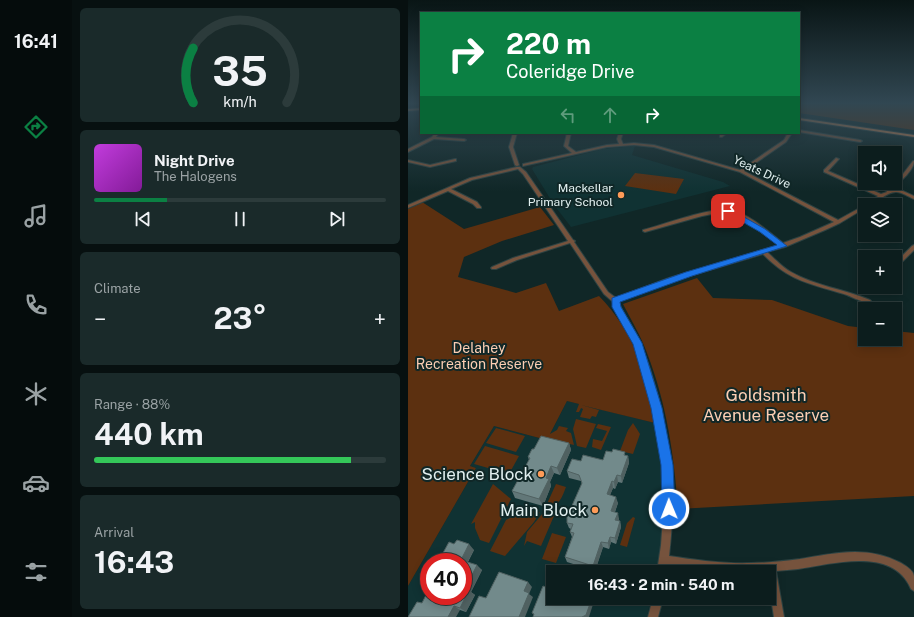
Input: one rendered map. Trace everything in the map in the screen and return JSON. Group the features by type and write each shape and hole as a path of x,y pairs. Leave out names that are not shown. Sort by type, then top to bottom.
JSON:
{"main road":[{"path":"898,133 914,135"},
{"path":"901,133 914,135"}],"street":[{"path":"810,133 860,141"},
{"path":"408,151 433,138 436,134"},
{"path":"515,134 511,148 516,159 606,293 615,300 616,307 634,334 642,356 664,442 669,497 664,565"},
{"path":"570,134 566,146 575,154"},
{"path":"621,134 621,144"},
{"path":"741,170 786,141 790,134"},
{"path":"433,138 464,140"},
{"name":"Yeats Drive","path":"408,207 472,178 521,167 532,163 621,144 654,146 741,170 838,222"},
{"path":"838,159 825,171 914,198"},
{"path":"408,161 430,166 457,160"},
{"path":"879,198 890,191 897,184 914,162"},
{"path":"447,189 475,203 479,208"},
{"path":"724,210 726,204"},
{"path":"645,231 724,210 734,213 783,246"},
{"path":"615,300 689,274 783,246 838,222 858,211"},
{"path":"494,268 515,258 572,241"},
{"path":"902,259 914,247"},
{"path":"765,252 783,269 796,276 868,301"},
{"path":"776,566 843,555 860,555 879,559 899,567 913,578"},
{"path":"665,560 701,565"},
{"path":"776,598 779,617"},
{"path":"653,617 656,605"}],"shaded area":[{"name":"Mackellar Primary School","path":"635,146 632,155 723,182 730,186 571,227 554,205 532,169 533,167 603,149"},
{"path":"567,401 655,423 658,436 664,499 661,550 658,565 546,565 546,605 650,605 647,617 408,617 408,586 420,565 420,605 472,605 472,553 427,553 476,468 470,466 494,426 547,440"}],"green space":[{"path":"635,173 684,179 676,194 625,186"},
{"name":"Delahey Recreation Reserve","path":"422,202 464,229 540,207 554,225 502,241 464,257 458,277 516,293 546,283 559,311 599,296 622,324 638,355 648,388 655,423 581,405 599,410 596,417 592,416 590,419 580,417 583,409 581,408 579,412 576,412 579,404 567,401 550,434 557,430 559,426 568,428 566,431 571,433 574,445 547,440 494,426 470,466 476,468 427,553 420,553 420,565 408,586 408,209"},
{"name":"Goldsmith Avenue Reserve","path":"697,278 713,298 772,300 848,326 858,327 858,346 902,346 902,332 914,333 914,496 678,509 672,450 660,392 645,347 623,304"},
{"path":"576,419 596,424 586,448 577,446 573,429"},
{"path":"633,423 640,434 633,454 620,451 628,430"},
{"path":"598,424 611,427 601,450 592,447 593,439 602,441 607,431 596,428"},
{"path":"496,428 525,436 516,452 486,443"},
{"path":"485,446 519,456 509,474 474,464"},
{"path":"493,484 511,499 489,543 480,540 475,528 475,522 471,524"},
{"path":"556,484 566,487 563,494 557,504 546,506"},
{"path":"528,509 540,512 534,522 505,556 490,551 506,520"},
{"path":"543,513 554,516 541,546 527,541 524,546 527,532"},
{"path":"633,517 635,518 627,547 620,545 627,523"},
{"path":"552,533 566,537 556,563 542,559"}],"building":[{"name":"Science Block","path":"541,436 569,443 557,468 551,466 546,478 549,479 539,499 512,491 530,458 528,457 532,449 534,449"},
{"name":"Main Block","path":"613,449 625,452 624,455 628,456 621,476 617,475 614,482 612,481 607,494 616,497 611,511 618,513 615,520 620,521 615,538 610,537 608,543 601,542 593,565 590,565 565,557 574,533 570,532 573,524 567,523 567,517 582,483 579,475 567,471 572,459 581,461 583,455 603,460 606,451 612,452"},
{"path":"457,540 469,544 464,553 443,553 449,542 454,544"},
{"path":"472,563 477,565 472,575"},
{"path":"499,572 528,582 524,591 529,593 519,617 469,617 479,596 486,598"},
{"path":"543,586 546,587 546,605 590,605 586,615 582,617 533,617 534,614 532,613"},
{"path":"417,602 420,603 420,605 462,605 460,608 454,606 448,617 408,617"}],"place":[{"name":"Mackellar Primary School","path":"621,195"},
{"name":"Science Block","path":"541,474"},
{"name":"Main Block","path":"595,510"}],"route":[{"path":"669,509 667,465 657,408 646,366 638,343 634,334 616,307 615,300 670,280 751,257 783,246 772,237 734,213 728,211"}]}
